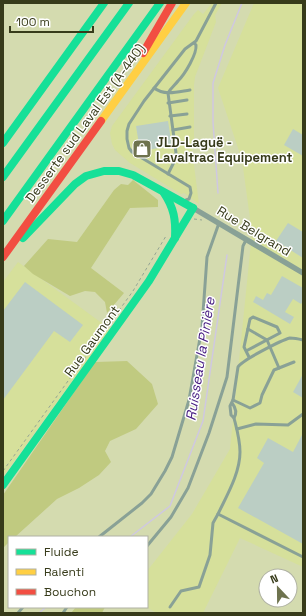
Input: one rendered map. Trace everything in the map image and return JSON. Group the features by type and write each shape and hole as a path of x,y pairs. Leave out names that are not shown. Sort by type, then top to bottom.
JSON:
{"main road":[{"path":"3,143 104,3"},
{"path":"3,221 160,3"},
{"path":"122,92 157,27 172,3"},
{"name":"Desserte sud Laval Est (A-440)","path":"3,257 186,3"},
{"path":"3,177 127,5"},
{"path":"3,257 78,181 90,175 109,170 124,172 141,179 164,193 186,200 193,208"},
{"path":"164,193 172,203 175,211 171,236"},
{"name":"Rue Gaumont","path":"3,485 154,275 171,236 193,208"}],"street":[{"name":"Rue Belgrand","path":"193,208 303,273"}],"lane":[{"path":"186,200 191,194 190,186 132,152 129,148 126,131 129,124 154,88 185,49 194,43 216,3"},
{"path":"168,174 176,156 168,103 168,93 184,74 192,60 196,48 194,43"},
{"path":"154,88 158,91 168,93 190,90"},
{"path":"168,103 187,100"},
{"path":"170,116 187,114"},
{"path":"173,130 190,128"},
{"path":"100,536 151,494 172,457 189,400 196,353 202,327 207,257 219,223"},
{"path":"148,545 171,517 188,488 209,433 228,372 243,246 246,240"},
{"path":"246,351 280,333 277,327 253,317 250,319 244,347 246,351 249,357"},
{"path":"248,329 267,340 279,368"},
{"path":"170,607 181,591 199,587 210,556 213,522 238,469 240,453 237,429 234,418 231,415 230,406 233,402 238,367 240,363 249,357 291,338 303,340"},
{"path":"233,402 250,408 260,403 262,395 274,370 294,362"},
{"path":"237,429 256,424 288,425 303,414"},
{"path":"218,514 303,557"}],"path":[{"name":"Rue Belgrand","path":"192,220 197,219 201,221"},
{"name":"Rue Gaumont","path":"3,471 171,236"}],"shaded area":[{"path":"212,3 222,3 215,15 216,22 195,77 194,85 194,142 191,142 199,204 184,193 181,194 130,163 115,150 110,133 112,126 194,14 198,10 203,14"},
{"path":"254,3 303,3 303,567 240,538 203,613 157,613 148,608 148,570 192,514 230,449 252,233 242,160 218,88"},
{"path":"133,180 158,200 158,207 130,208 91,268 124,293 107,313 105,302 95,292 85,291 70,296 33,274 24,266 48,239 77,242 114,190 121,184 128,185"},
{"path":"18,262 110,329 3,476 3,282"},
{"path":"127,361 152,384 158,404 136,429 110,441 105,451 111,462 99,475 79,488 57,499 16,536 8,536 8,543 3,548 3,495 95,362"},
{"path":"75,608 104,608 102,613 71,613"}],"building":[{"path":"168,121 172,146 140,151 136,126"},
{"path":"293,129 303,135 303,156 284,145"},
{"path":"288,223 303,232 303,258 276,241"},
{"path":"282,276 303,288 303,301 301,304 293,299 285,312 294,317 290,324 253,302 256,296 263,300 267,293 271,295"},
{"path":"25,282 83,325 70,342 54,331 3,400 3,311"},
{"path":"303,374 303,398 293,392"},
{"path":"303,433 303,544 238,508 264,463 257,458 268,438 293,452"}],"waterway":[{"name":"Ruisseau la Pinière","path":"218,193 213,122 213,83 225,45 242,3"},
{"name":"Ruisseau la Pinière","path":"131,536 170,506 203,421 227,255"},
{"name":"Ruisseau la Pinière","path":"39,613 45,608"}],"traffic: fast":[{"path":"3,143 104,3"},
{"path":"3,177 129,3"},
{"path":"3,221 160,3"},
{"path":"23,238 75,184 86,176 104,171 119,171 133,175 193,208"},
{"path":"164,193 174,214 175,238"},
{"path":"3,485 149,281 193,208"}],"traffic: slow":[{"path":"101,121 186,3"}],"traffic: jam":[{"path":"143,53 172,3"},
{"path":"3,257 101,121"}],"place":[{"name":"JLD-Laguë - Lavaltrac Equipement","path":"142,149"}]}
